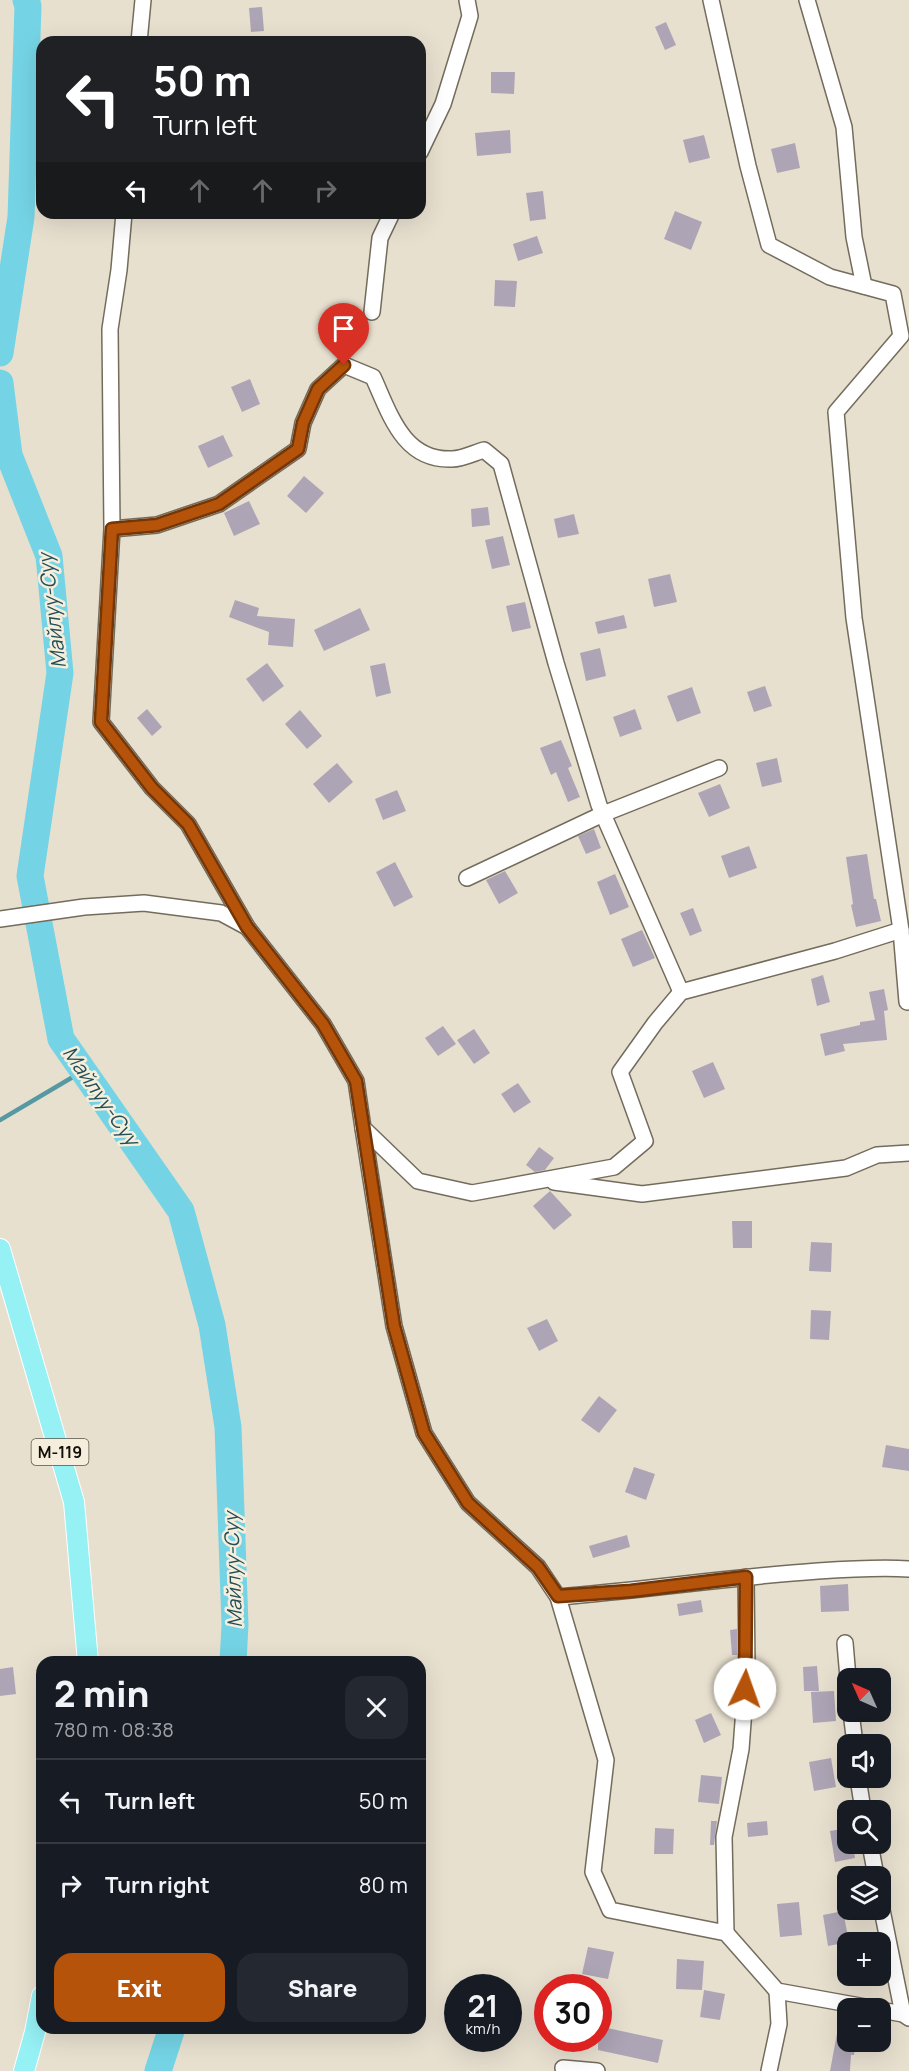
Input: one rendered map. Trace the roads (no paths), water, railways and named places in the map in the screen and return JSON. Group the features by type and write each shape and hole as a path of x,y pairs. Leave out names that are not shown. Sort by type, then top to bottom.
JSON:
{"main road":[{"name":"М-119","path":"0,1249 74,1502 87,1656"},
{"path":"24,2071 36,2027"}],"street":[{"path":"140,36 143,0"},
{"path":"426,139 443,104 470,16 466,0"},
{"path":"711,0 748,165 769,245 830,277 893,294 901,336 836,412 854,618 901,930 907,1002"},
{"path":"807,0 844,128 854,237 864,286"},
{"path":"123,219 110,329 112,529 101,722 152,788 188,824 247,927 323,1024 356,1081 394,1326 424,1433 468,1503 538,1567 558,1596 606,1760 593,1872 610,1911 726,1933 777,1991 779,2024 769,2071"},
{"path":"372,312 380,238 389,219"},
{"path":"112,529 157,525 219,504 298,449 303,423 318,389 344,365 373,377 398,432 423,454 453,459 484,450 501,464 556,663 603,814 681,992"},
{"path":"467,878 603,814 719,768"},
{"path":"6,917 84,907 144,903 220,913 247,927"},
{"path":"363,1128 418,1181 472,1193 614,1167 645,1141 620,1072 655,1023 681,992 835,951 901,930"},
{"path":"538,1180 642,1194 846,1168 877,1155 909,1153"},
{"path":"558,1596 631,1591 746,1577 885,1567 909,1569"},
{"path":"726,1933 724,1837 741,1749 747,1669 746,1577"},
{"path":"845,1643 847,1668"},
{"path":"884,1920 906,2016 891,2013"},
{"path":"777,1991 837,2002"},
{"path":"563,2068 597,2071"}],"waterway":[{"name":"Майлуу-Суу","path":"0,353 21,217 28,6 26,0"},
{"name":"Майлуу-Суу","path":"0,383 9,455 49,556 60,673 30,876 61,1039 181,1211 212,1325 228,1427 235,1625 233,1656"},
{"path":"0,1120 83,1071"},
{"name":"Майлуу-Суу","path":"158,2071 170,2034"}]}
